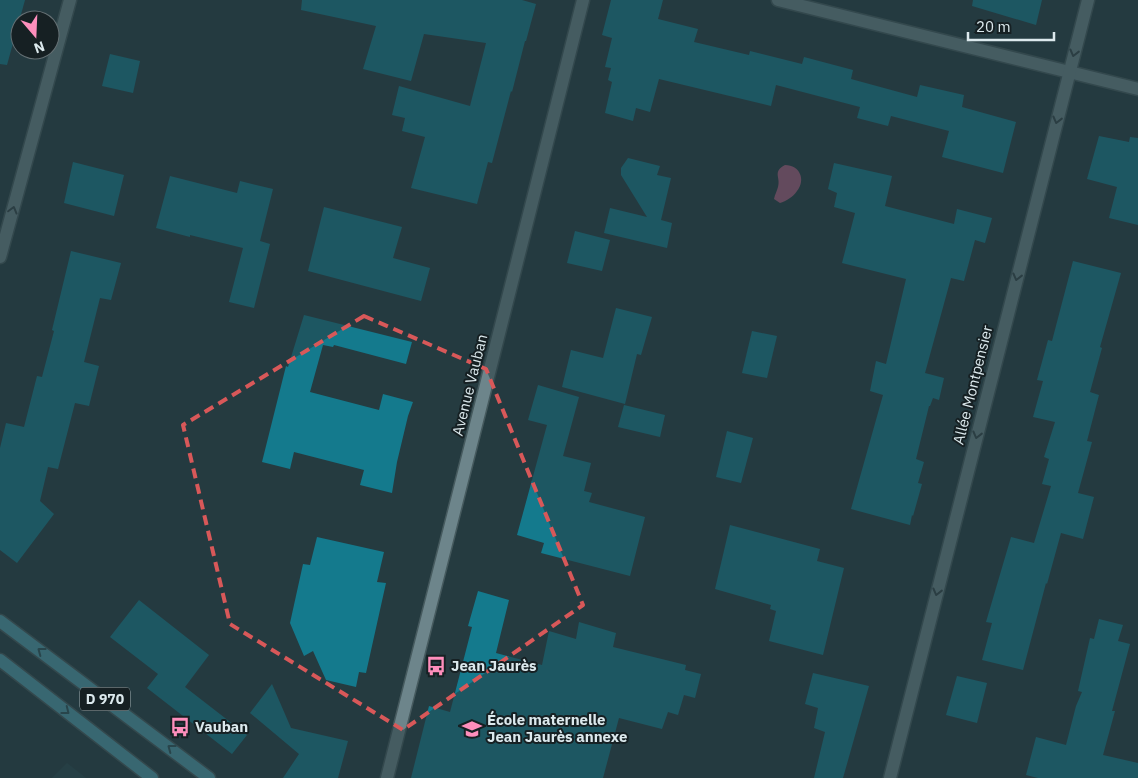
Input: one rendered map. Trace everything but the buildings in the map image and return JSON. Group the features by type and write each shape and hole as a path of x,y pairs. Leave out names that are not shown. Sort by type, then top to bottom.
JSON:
{"main road":[{"name":"D 970","path":"0,621 210,778"},
{"name":"D 970","path":"0,660 152,778"}],"street":[{"path":"0,257 70,0"},
{"name":"Avenue Vauban","path":"387,778 583,0"},
{"path":"778,0 1138,89"},
{"name":"Allée Montpensier","path":"890,778 1088,0"}],"highlighted area":[{"path":"364,316 486,369 583,605 403,730 230,624 183,425"}],"shaded area":[{"path":"785,165 798,170 801,182 794,195 780,203 774,199 779,183 778,172"},
{"path":"67,763 86,778 52,778"}],"place":[{"name":"Jean Jaurès","path":"436,666"},
{"name":"Vauban","path":"180,727"},
{"name":"École maternelle Jean Jaurès annexe","path":"472,729"}]}
